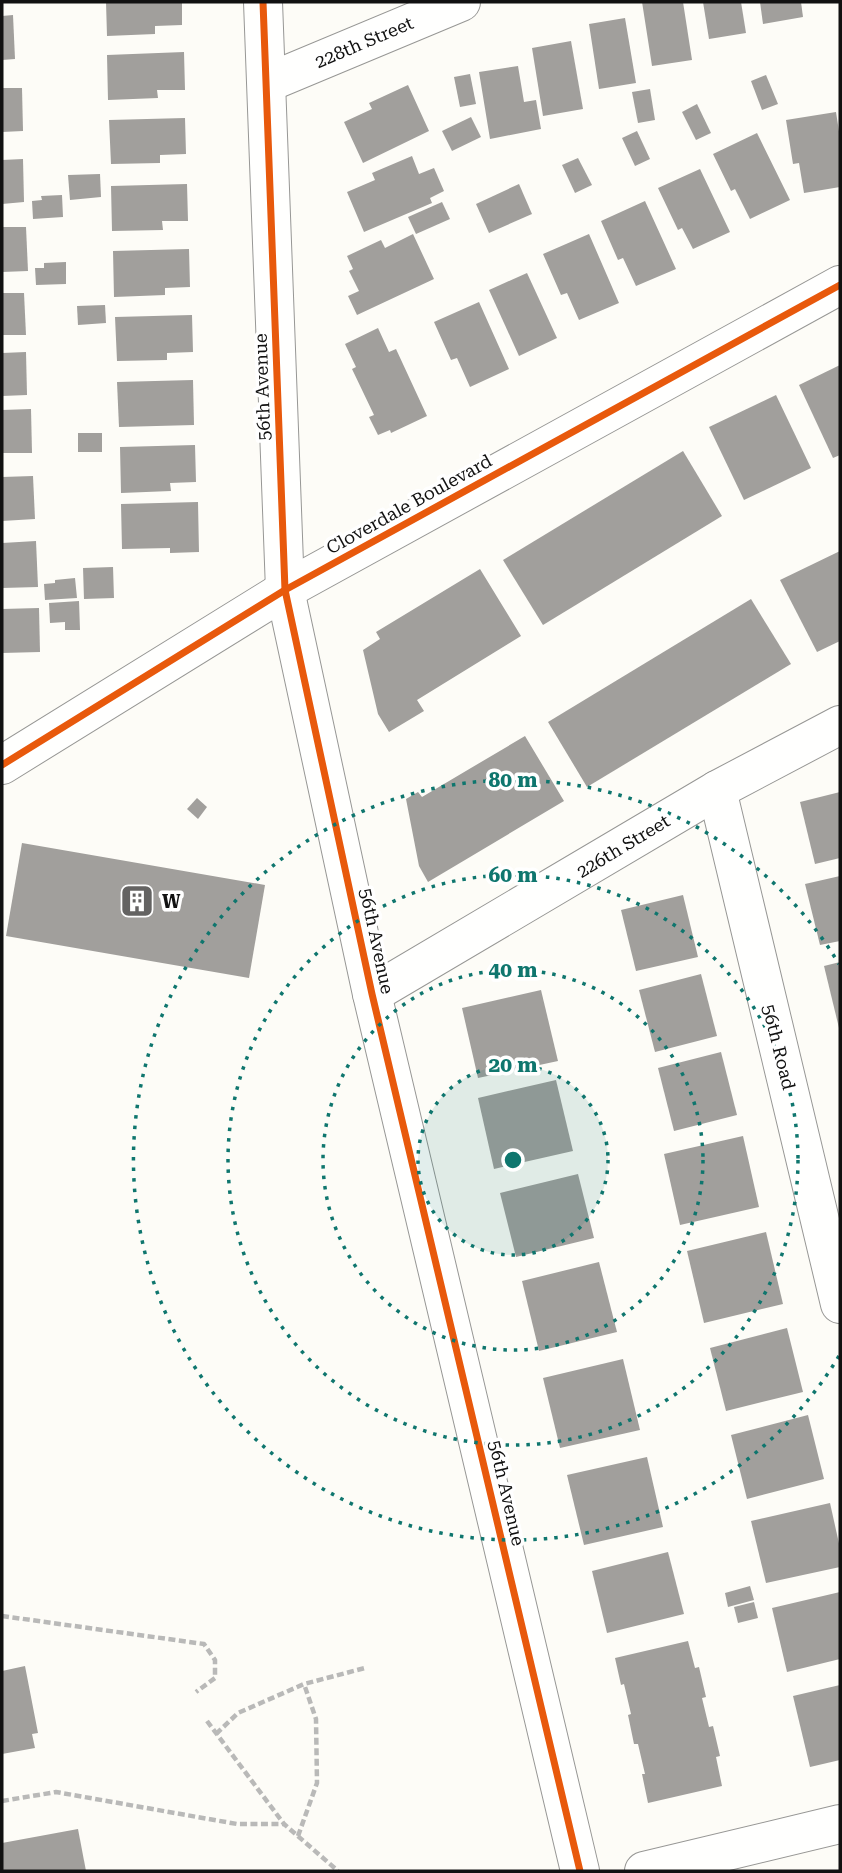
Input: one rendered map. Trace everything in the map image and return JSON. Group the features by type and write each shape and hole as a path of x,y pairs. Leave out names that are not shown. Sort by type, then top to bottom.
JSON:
{"street":[{"name":"56th Avenue","path":"263,2 285,590 372,994 580,1871"},
{"name":"228th Street","path":"267,83 461,2"},
{"name":"Cloverdale Boulevard","path":"2,765 285,590 840,285"},
{"name":"226th Street","path":"372,994 717,790 840,725"},
{"name":"56th Road","path":"717,790 840,1304"},
{"path":"644,1871 840,1825"}],"path":[{"path":"2,1616 204,1644 215,1661 215,1678 196,1692"},
{"path":"216,1734 237,1713 304,1684 365,1668"},
{"path":"298,1836 317,1783 316,1719 304,1684"},
{"path":"207,1721 284,1825 338,1871"},
{"path":"2,1801 56,1792 237,1824 284,1825"}],"building":[{"path":"106,2 182,2 182,25 155,26 155,34 107,36"},
{"path":"642,2 683,2 692,60 652,66"},
{"path":"703,2 741,2 746,33 709,39"},
{"path":"760,2 801,2 803,17 763,24"},
{"path":"13,15 15,59 2,60 2,16"},
{"path":"625,18 636,83 599,89 589,24"},
{"path":"571,41 583,109 543,116 532,48"},
{"path":"184,52 185,90 157,90 158,98 108,100 107,55"},
{"path":"518,66 524,102 536,100 541,129 490,139 479,72"},
{"path":"470,74 476,104 460,107 454,77"},
{"path":"766,75 778,104 762,110 751,81"},
{"path":"408,85 429,131 363,163 344,122 372,109 369,103"},
{"path":"2,88 22,88 23,131 2,132"},
{"path":"650,89 655,120 638,123 632,92"},
{"path":"697,104 711,133 696,140 682,112"},
{"path":"836,112 840,138 840,187 804,193 799,163 793,164 786,120"},
{"path":"471,117 481,137 452,151 442,131"},
{"path":"185,118 186,154 160,155 160,163 111,164 109,120"},
{"path":"637,131 650,159 635,166 622,138"},
{"path":"757,133 790,200 750,219 735,189 731,191 713,154"},
{"path":"412,156 419,174 434,168 444,191 430,198 432,203 364,232 347,192 375,180 372,173"},
{"path":"578,158 592,185 575,193 562,165"},
{"path":"23,159 24,202 2,204 2,160"},
{"path":"700,169 730,232 693,249 682,228 678,230 658,188"},
{"path":"100,174 101,197 70,200 68,175"},
{"path":"187,184 188,221 162,221 163,230 112,231 111,186"},
{"path":"519,184 532,214 489,233 476,204"},
{"path":"62,195 63,217 33,219 32,201 42,200 41,196"},
{"path":"645,201 676,269 636,286 623,258 618,260 601,221"},
{"path":"442,202 450,219 416,234 408,217"},
{"path":"2,227 26,227 28,271 2,272"},
{"path":"413,234 434,279 357,315 348,296 359,291 349,271 353,269 347,256 381,240 385,248"},
{"path":"589,234 619,303 579,320 567,293 561,295 543,254"},
{"path":"189,249 190,287 165,288 165,295 114,297 113,251"},
{"path":"66,262 66,284 36,285 35,268 44,268 44,263"},
{"path":"527,273 557,338 519,356 489,290"},
{"path":"2,293 24,293 26,335 2,335"},
{"path":"479,302 509,369 470,387 457,358 451,360 434,322"},
{"path":"105,305 106,323 78,325 77,306"},
{"path":"192,315 193,352 167,353 167,360 117,361 115,317"},
{"path":"378,328 389,352 396,349 427,416 391,433 390,430 378,435 369,417 374,415 352,369 356,367 345,344"},
{"path":"26,352 27,395 2,396 2,353"},
{"path":"840,365 840,455 833,458 799,385"},
{"path":"193,380 194,425 119,427 117,382"},
{"path":"776,395 811,468 744,500 709,427"},
{"path":"31,409 32,453 2,453 2,410"},
{"path":"78,433 102,433 102,452 78,452"},
{"path":"195,445 196,482 170,483 171,491 121,493 120,447"},
{"path":"683,451 722,516 543,625 503,560"},
{"path":"33,476 35,519 2,521 2,477"},
{"path":"198,502 199,552 170,553 170,548 122,549 121,504"},
{"path":"36,541 38,587 2,588 2,543"},
{"path":"840,551 840,641 817,652 780,580"},
{"path":"113,567 114,598 84,599 83,568"},
{"path":"480,569 521,636 417,700 424,711 389,732 378,714 363,650 380,639 376,632"},
{"path":"75,578 77,598 45,600 44,584"},
{"path":"751,599 791,664 587,787 548,722"},
{"path":"79,601 80,630 65,630 65,622 50,623 49,603"},
{"path":"39,608 40,652 2,653 2,609"},
{"path":"525,736 564,801 428,882 419,866 406,799 418,792 422,797"},
{"path":"840,792 840,858 815,864 800,802"},
{"path":"197,798 207,807 198,819 187,809"},
{"name":"W","path":"22,843 265,885 249,978 6,936"},
{"path":"840,876 840,941 820,945 805,884"},
{"path":"683,895 698,957 636,971 621,910"},
{"path":"840,962 840,1028 839,1028 824,966"},
{"path":"701,974 717,1036 655,1052 639,990"},
{"path":"541,990 558,1061 478,1078 462,1008"},
{"path":"721,1052 737,1115 674,1131 658,1068"},
{"path":"556,1080 573,1151 494,1169 478,1098"},
{"path":"743,1136 759,1207 680,1225 664,1154"},
{"path":"578,1174 594,1238 516,1257 500,1193"},
{"path":"766,1232 783,1304 704,1323 687,1251"},
{"path":"599,1262 617,1332 539,1351 522,1281"},
{"path":"787,1328 803,1392 726,1411 710,1348"},
{"path":"623,1359 640,1430 560,1448 543,1378"},
{"path":"808,1415 824,1479 747,1499 731,1435"},
{"path":"647,1457 663,1527 584,1545 567,1475"},
{"path":"830,1503 840,1548 840,1567 766,1583 751,1521"},
{"path":"668,1552 684,1614 607,1633 592,1571"},
{"path":"750,1586 754,1600 728,1607 725,1593"},
{"path":"840,1592 840,1659 787,1672 772,1608"},
{"path":"754,1602 758,1618 738,1623 734,1607"},
{"path":"688,1641 695,1668 699,1667 706,1697 702,1698 709,1727 713,1726 720,1756 716,1757 722,1786 648,1803 642,1774 645,1774 638,1744 634,1744 628,1715 631,1714 615,1658"},
{"path":"25,1666 38,1733 32,1734 35,1748 2,1754 2,1671"},
{"path":"840,1685 840,1760 810,1767 793,1696"},
{"path":"78,1829 86,1871 2,1871 2,1843"}],"cycle path":[{"path":"263,2 285,590 372,994 580,1871"},
{"path":"2,765 285,590 840,285"}],"place":[{"name":"W","path":"137,901"}]}
